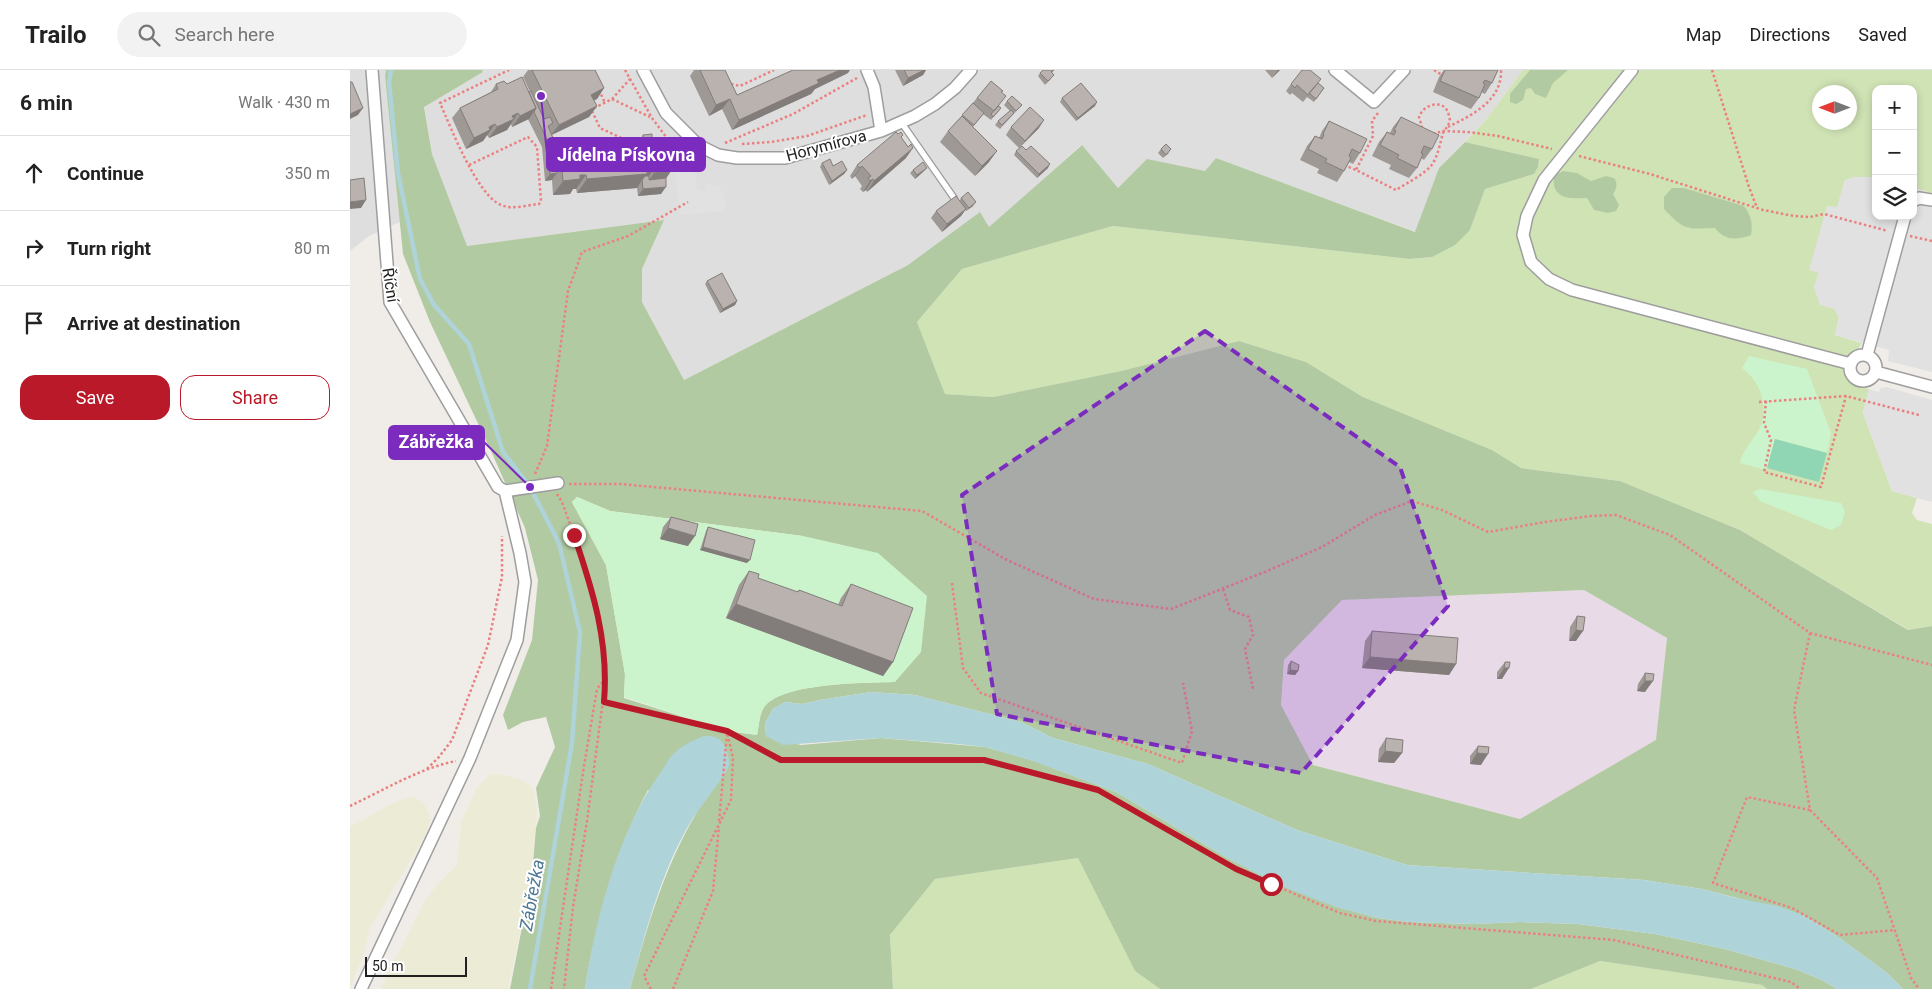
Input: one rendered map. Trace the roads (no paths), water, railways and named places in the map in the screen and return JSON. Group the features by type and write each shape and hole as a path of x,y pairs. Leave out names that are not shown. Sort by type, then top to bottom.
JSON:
{"street":[{"name":"Říční","path":"372,70 390,302 498,487 508,491"},
{"name":"Horymírova","path":"643,70 666,113 698,145 718,155 737,158 785,158 881,131 935,104 955,88 971,70"},
{"path":"1335,70 1374,102 1404,70"},
{"path":"1632,70 1544,180 1527,216 1523,235 1530,262 1549,279 1572,290 1850,364"},
{"path":"864,73 874,87 881,131"},
{"path":"1917,199 1932,200"},
{"path":"1867,355 1905,220"},
{"path":"1867,355 1875,362 1876,372 1870,380 1860,381 1852,374 1850,364 1857,356 1867,355"},
{"path":"1876,372 1932,387"},
{"path":"361,989 470,758 517,640 525,582 508,491 533,483 554,484"}],"lane":[{"path":"901,122 954,198"}],"water":[{"path":"871,692 915,695 1021,722 1053,738 1148,764 1297,830 1407,865 1644,880 1702,889 1778,906 1803,915 1838,937 1887,973 1903,989 1837,989 1822,980 1795,969 1725,949 1655,934 1578,924 1519,922 1474,924 1409,922 1378,918 1336,907 1281,886 1231,860 1116,792 1033,761 985,747 958,744 881,738 783,745 766,736 765,723 773,709 785,702 802,704"},
{"path":"704,736 718,738 724,744 729,765 693,818 672,858 656,901 630,989 585,989 595,933 611,876 633,821 646,795 672,755 685,745"}],"waterway":[{"name":"Zábřežka","path":"391,70 389,82 398,173 420,279 434,305 469,344 503,452 530,487 559,543 580,632 572,743 530,989"}],"place":[{"name":"Jídelna Pískovna","path":"541,96"},
{"name":"Zábřežka","path":"530,487"}]}
